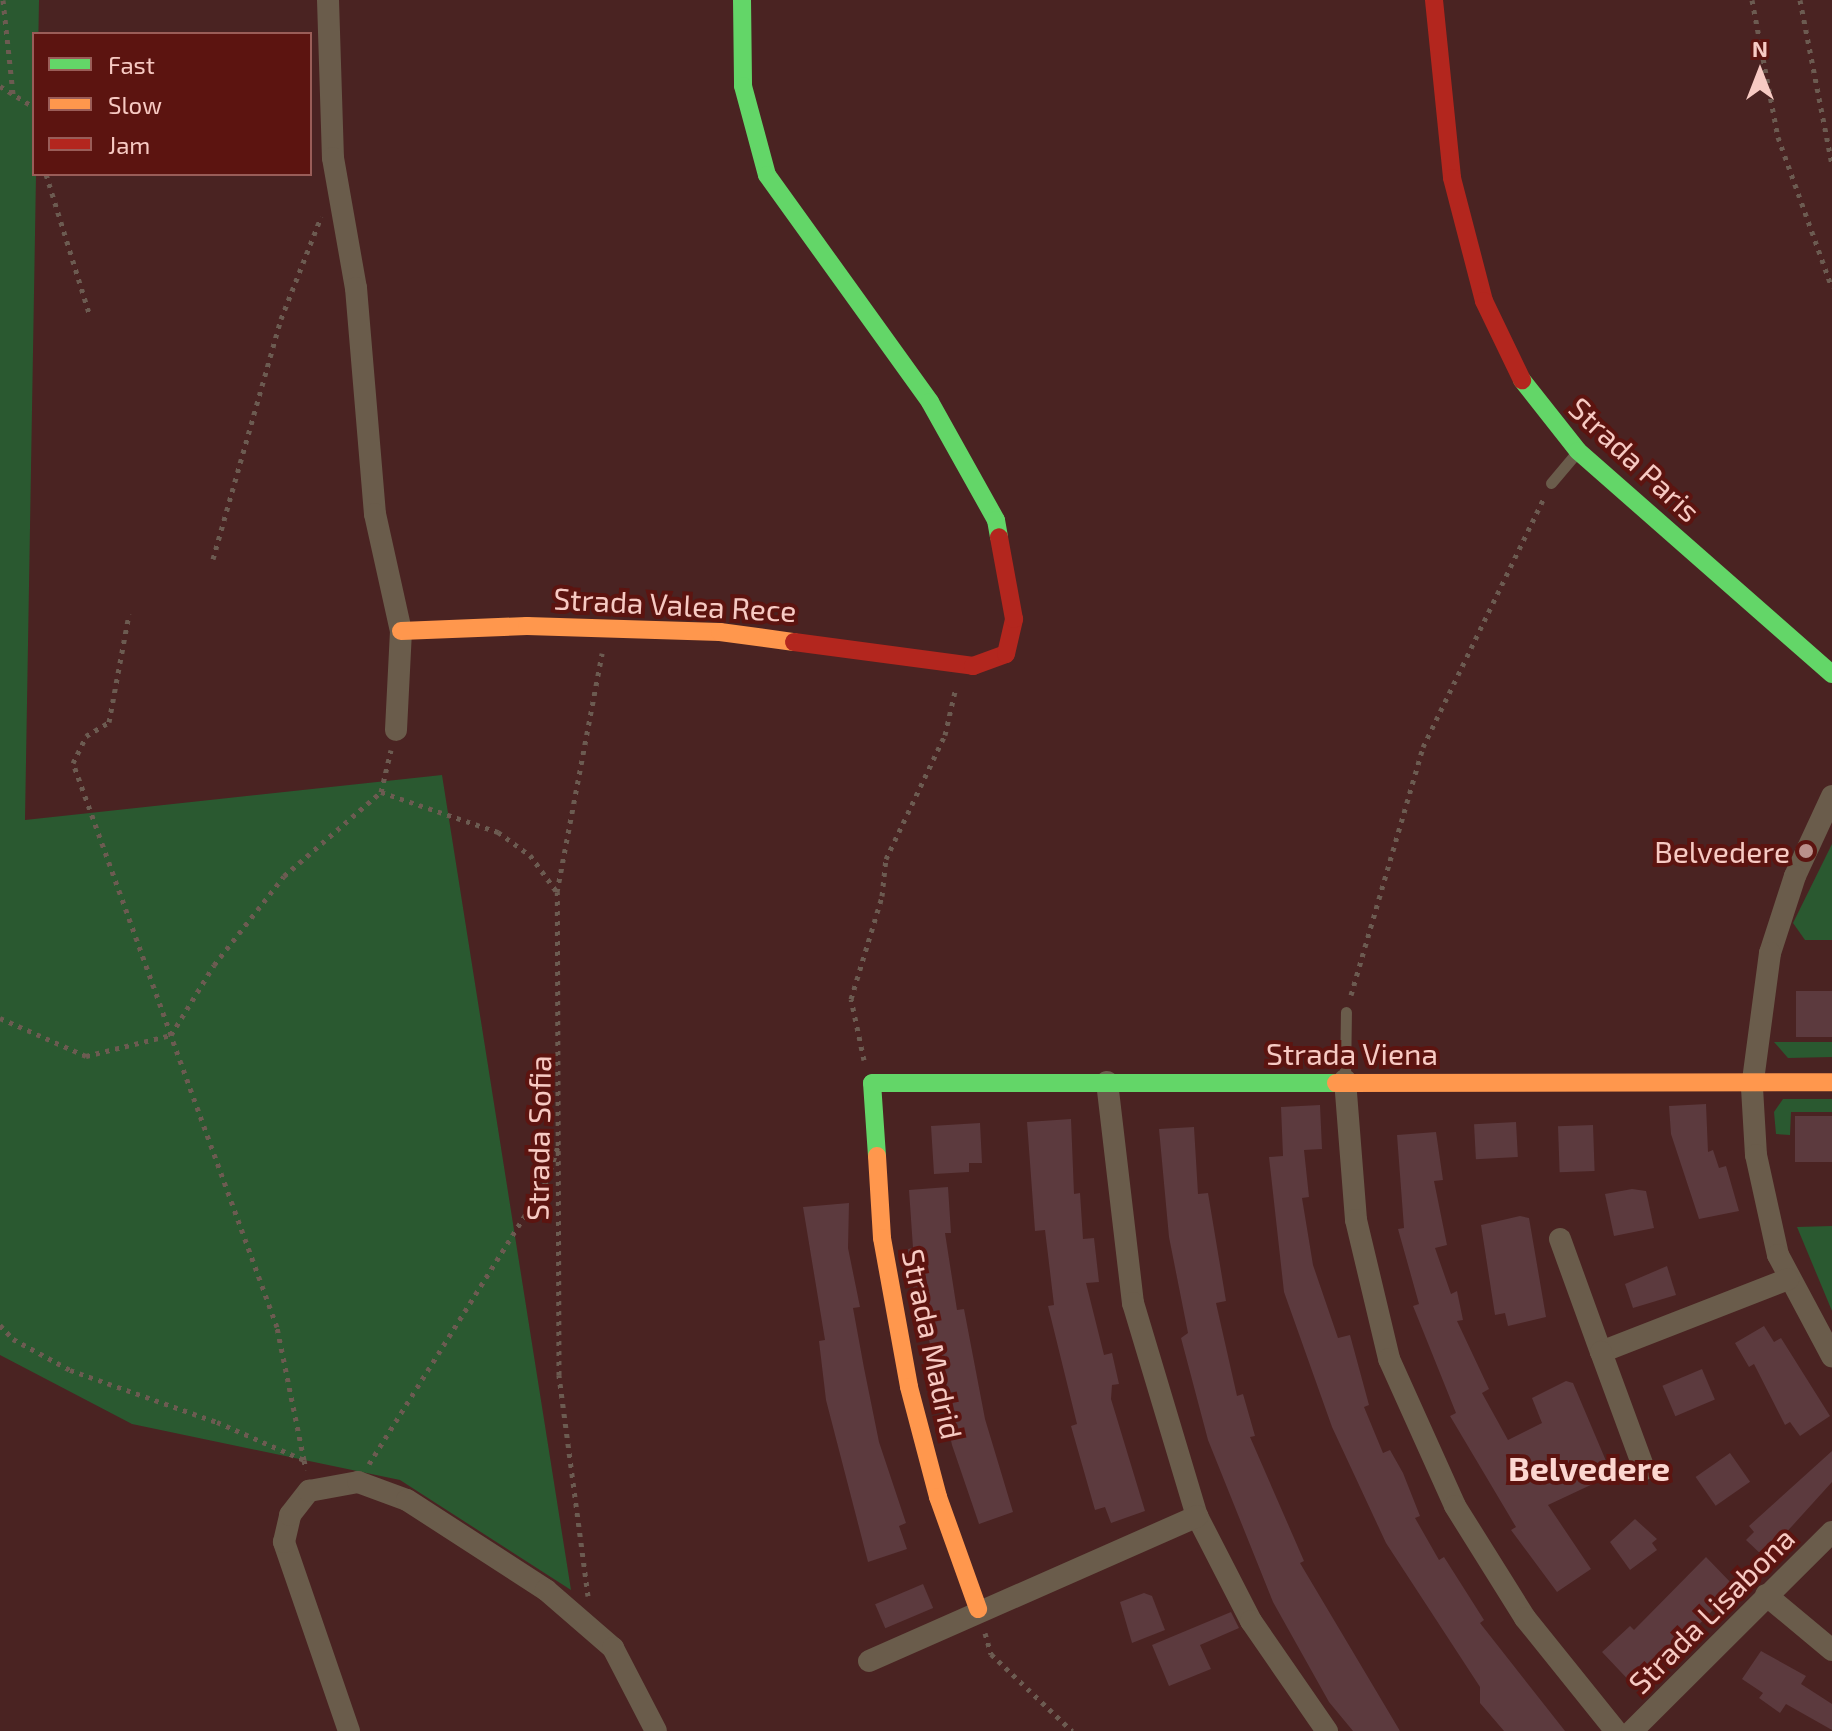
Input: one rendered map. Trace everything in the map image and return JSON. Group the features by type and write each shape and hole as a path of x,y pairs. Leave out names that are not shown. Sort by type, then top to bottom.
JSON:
{"street":[{"path":"328,0 333,158 343,201 375,514 401,631 396,730"},
{"name":"Strada Valea Rece","path":"401,631 606,627 720,632 973,666 1006,654 1014,619 996,520 930,402 767,175 743,86 742,0"},
{"name":"Strada Paris","path":"1434,0 1452,178 1484,301 1523,382 1578,451 1832,674"},
{"path":"1832,796 1795,876 1770,953 1753,1081 1756,1155 1788,1279 1832,1356"},
{"path":"1345,1080 1356,1220 1389,1359 1455,1506 1525,1618 1616,1731"},
{"name":"Strada Viena","path":"872,1083 1345,1080 1832,1082"},
{"path":"1107,1082 1133,1303 1197,1516 1251,1621 1327,1731"},
{"name":"Strada Madrid","path":"872,1083 882,1238 909,1387 938,1497 978,1609"},
{"path":"1560,1239 1644,1469"},
{"path":"1601,1352 1788,1279"},
{"path":"349,1731 284,1542 290,1515 309,1491 358,1482 407,1500 546,1590 613,1648 656,1731"},
{"path":"869,1661 978,1609 1197,1516"},
{"name":"Strada Lisabona","path":"1632,1731 1832,1532"},
{"path":"1766,1595 1832,1650"}],"lane":[{"path":"1551,483 1578,451"},
{"path":"1345,1080 1346,1012"}],"path":[{"path":"3,0 13,94"},
{"path":"1752,0 1778,137 1832,288"},
{"path":"1800,0 1832,164"},
{"path":"0,86 32,106"},
{"path":"46,176 64,247 89,313"},
{"path":"213,559 312,230 328,206 343,201"},
{"path":"1346,1012 1423,747 1551,483"},
{"path":"129,614 109,722 86,736 73,763 277,1327 309,1491"},
{"name":"Strada Sofia","path":"593,1605 574,1516 559,1375 562,1136 557,892 606,627"},
{"path":"872,1083 851,999 882,896 886,859 955,707 950,663"},
{"path":"0,1018 86,1056 171,1035 214,965 284,876 381,792 396,730"},
{"path":"381,792 498,832 530,855 557,892"},
{"path":"358,1482 547,1180 562,1136"},
{"path":"0,1325 13,1339 70,1370 304,1460"},
{"path":"978,1609 991,1654 1072,1731"}],"green space":[{"path":"0,0 39,0 38,32 32,32 32,176 36,176 25,820 442,775 571,1590 400,1480 132,1424 0,1355"},
{"path":"1832,844 1832,940 1805,940 1793,923"},
{"path":"1774,1042 1832,1042 1832,1057 1788,1058"},
{"path":"1783,1099 1832,1099 1832,1112 1791,1112 1790,1135 1776,1134 1774,1112"},
{"path":"1832,1226 1832,1311 1797,1227"}],"building":[{"path":"1796,991 1832,991 1832,1037 1796,1037"},
{"path":"1706,1104 1708,1152 1713,1150 1719,1168 1726,1166 1739,1211 1699,1219 1671,1134 1669,1106"},
{"path":"1320,1105 1322,1149 1304,1150 1309,1197 1302,1198 1313,1265 1338,1338 1350,1335 1369,1405 1364,1407 1383,1453 1390,1450 1403,1473 1420,1516 1415,1518 1439,1560 1444,1557 1484,1620 1480,1623 1565,1731 1504,1731 1480,1703 1480,1687 1386,1543 1332,1427 1284,1292 1269,1157 1283,1156 1281,1107"},
{"path":"1795,1116 1832,1116 1832,1162 1795,1162"},
{"path":"1071,1119 1074,1194 1080,1193 1083,1239 1094,1238 1099,1282 1086,1283 1104,1355 1112,1353 1119,1384 1112,1385 1111,1399 1145,1511 1111,1523 1105,1507 1095,1510 1071,1426 1077,1424 1048,1306 1054,1305 1045,1230 1035,1231 1027,1122"},
{"path":"1516,1122 1518,1157 1476,1159 1474,1124"},
{"path":"980,1123 982,1163 969,1163 969,1172 934,1174 931,1126"},
{"path":"1593,1125 1595,1171 1560,1172 1558,1126"},
{"path":"1194,1127 1198,1194 1208,1193 1226,1301 1216,1303 1237,1396 1243,1394 1255,1436 1250,1437 1304,1561 1300,1563 1400,1731 1353,1731 1329,1702 1273,1602 1208,1440 1181,1338 1188,1333 1169,1237 1159,1129"},
{"path":"1436,1132 1443,1180 1434,1181 1447,1245 1435,1248 1451,1294 1457,1291 1463,1320 1457,1321 1489,1389 1482,1393 1508,1440 1542,1423 1532,1398 1566,1381 1573,1383 1612,1475 1548,1505 1591,1569 1557,1592 1511,1530 1516,1527 1450,1416 1456,1413 1413,1306 1419,1304 1398,1229 1404,1228 1397,1135"},
{"path":"948,1187 951,1233 945,1233 957,1310 964,1309 985,1419 1013,1512 979,1524 952,1445 928,1335 920,1337 908,1249 913,1248 909,1190"},
{"path":"1632,1189 1646,1191 1654,1228 1614,1236 1605,1194"},
{"path":"849,1203 848,1248 860,1307 853,1308 879,1442 906,1523 899,1526 907,1549 868,1562 826,1400 819,1341 825,1340 803,1207"},
{"path":"1520,1216 1529,1218 1546,1317 1508,1326 1505,1313 1495,1315 1481,1225"},
{"path":"1667,1266 1676,1295 1633,1308 1625,1284"},
{"path":"1764,1326 1774,1342 1781,1338 1830,1416 1800,1436 1790,1422 1785,1425 1754,1364 1749,1367 1735,1343"},
{"path":"1702,1369 1715,1399 1675,1416 1662,1386"},
{"path":"1832,1451 1832,1482 1764,1557 1746,1540 1754,1532 1749,1526"},
{"path":"1730,1453 1750,1482 1716,1506 1696,1477"},
{"path":"1635,1519 1657,1539 1652,1543 1657,1550 1630,1570 1610,1542"},
{"path":"1706,1557 1735,1587 1637,1689 1602,1652 1630,1626 1634,1630"},
{"path":"923,1584 933,1608 885,1628 875,1604"},
{"path":"1144,1593 1152,1596 1165,1630 1132,1643 1120,1602"},
{"path":"1231,1612 1239,1628 1200,1645 1211,1669 1169,1686 1152,1645"},
{"path":"1761,1651 1806,1676 1801,1684 1832,1704 1832,1730 1786,1704 1780,1713 1759,1698 1763,1693 1742,1679"}],"traffic: fast":[{"path":"742,0 743,86 767,175 930,402 996,520 999,537"},
{"path":"1522,380 1578,451 1832,674"},
{"path":"877,1156 872,1083 1336,1083"}],"traffic: slow":[{"path":"401,631 527,626 720,632 794,642"},
{"path":"1336,1083 1832,1082"},
{"path":"877,1156 882,1238 909,1387 938,1497 978,1609"}],"traffic: jam":[{"path":"1434,0 1452,178 1484,301 1522,380"},
{"path":"794,642 973,666 1006,654 1014,619 999,537"}],"place":[{"name":"Belvedere","path":"1806,851"}],"district":[{"name":"Belvedere","path":"1589,1468"}]}
